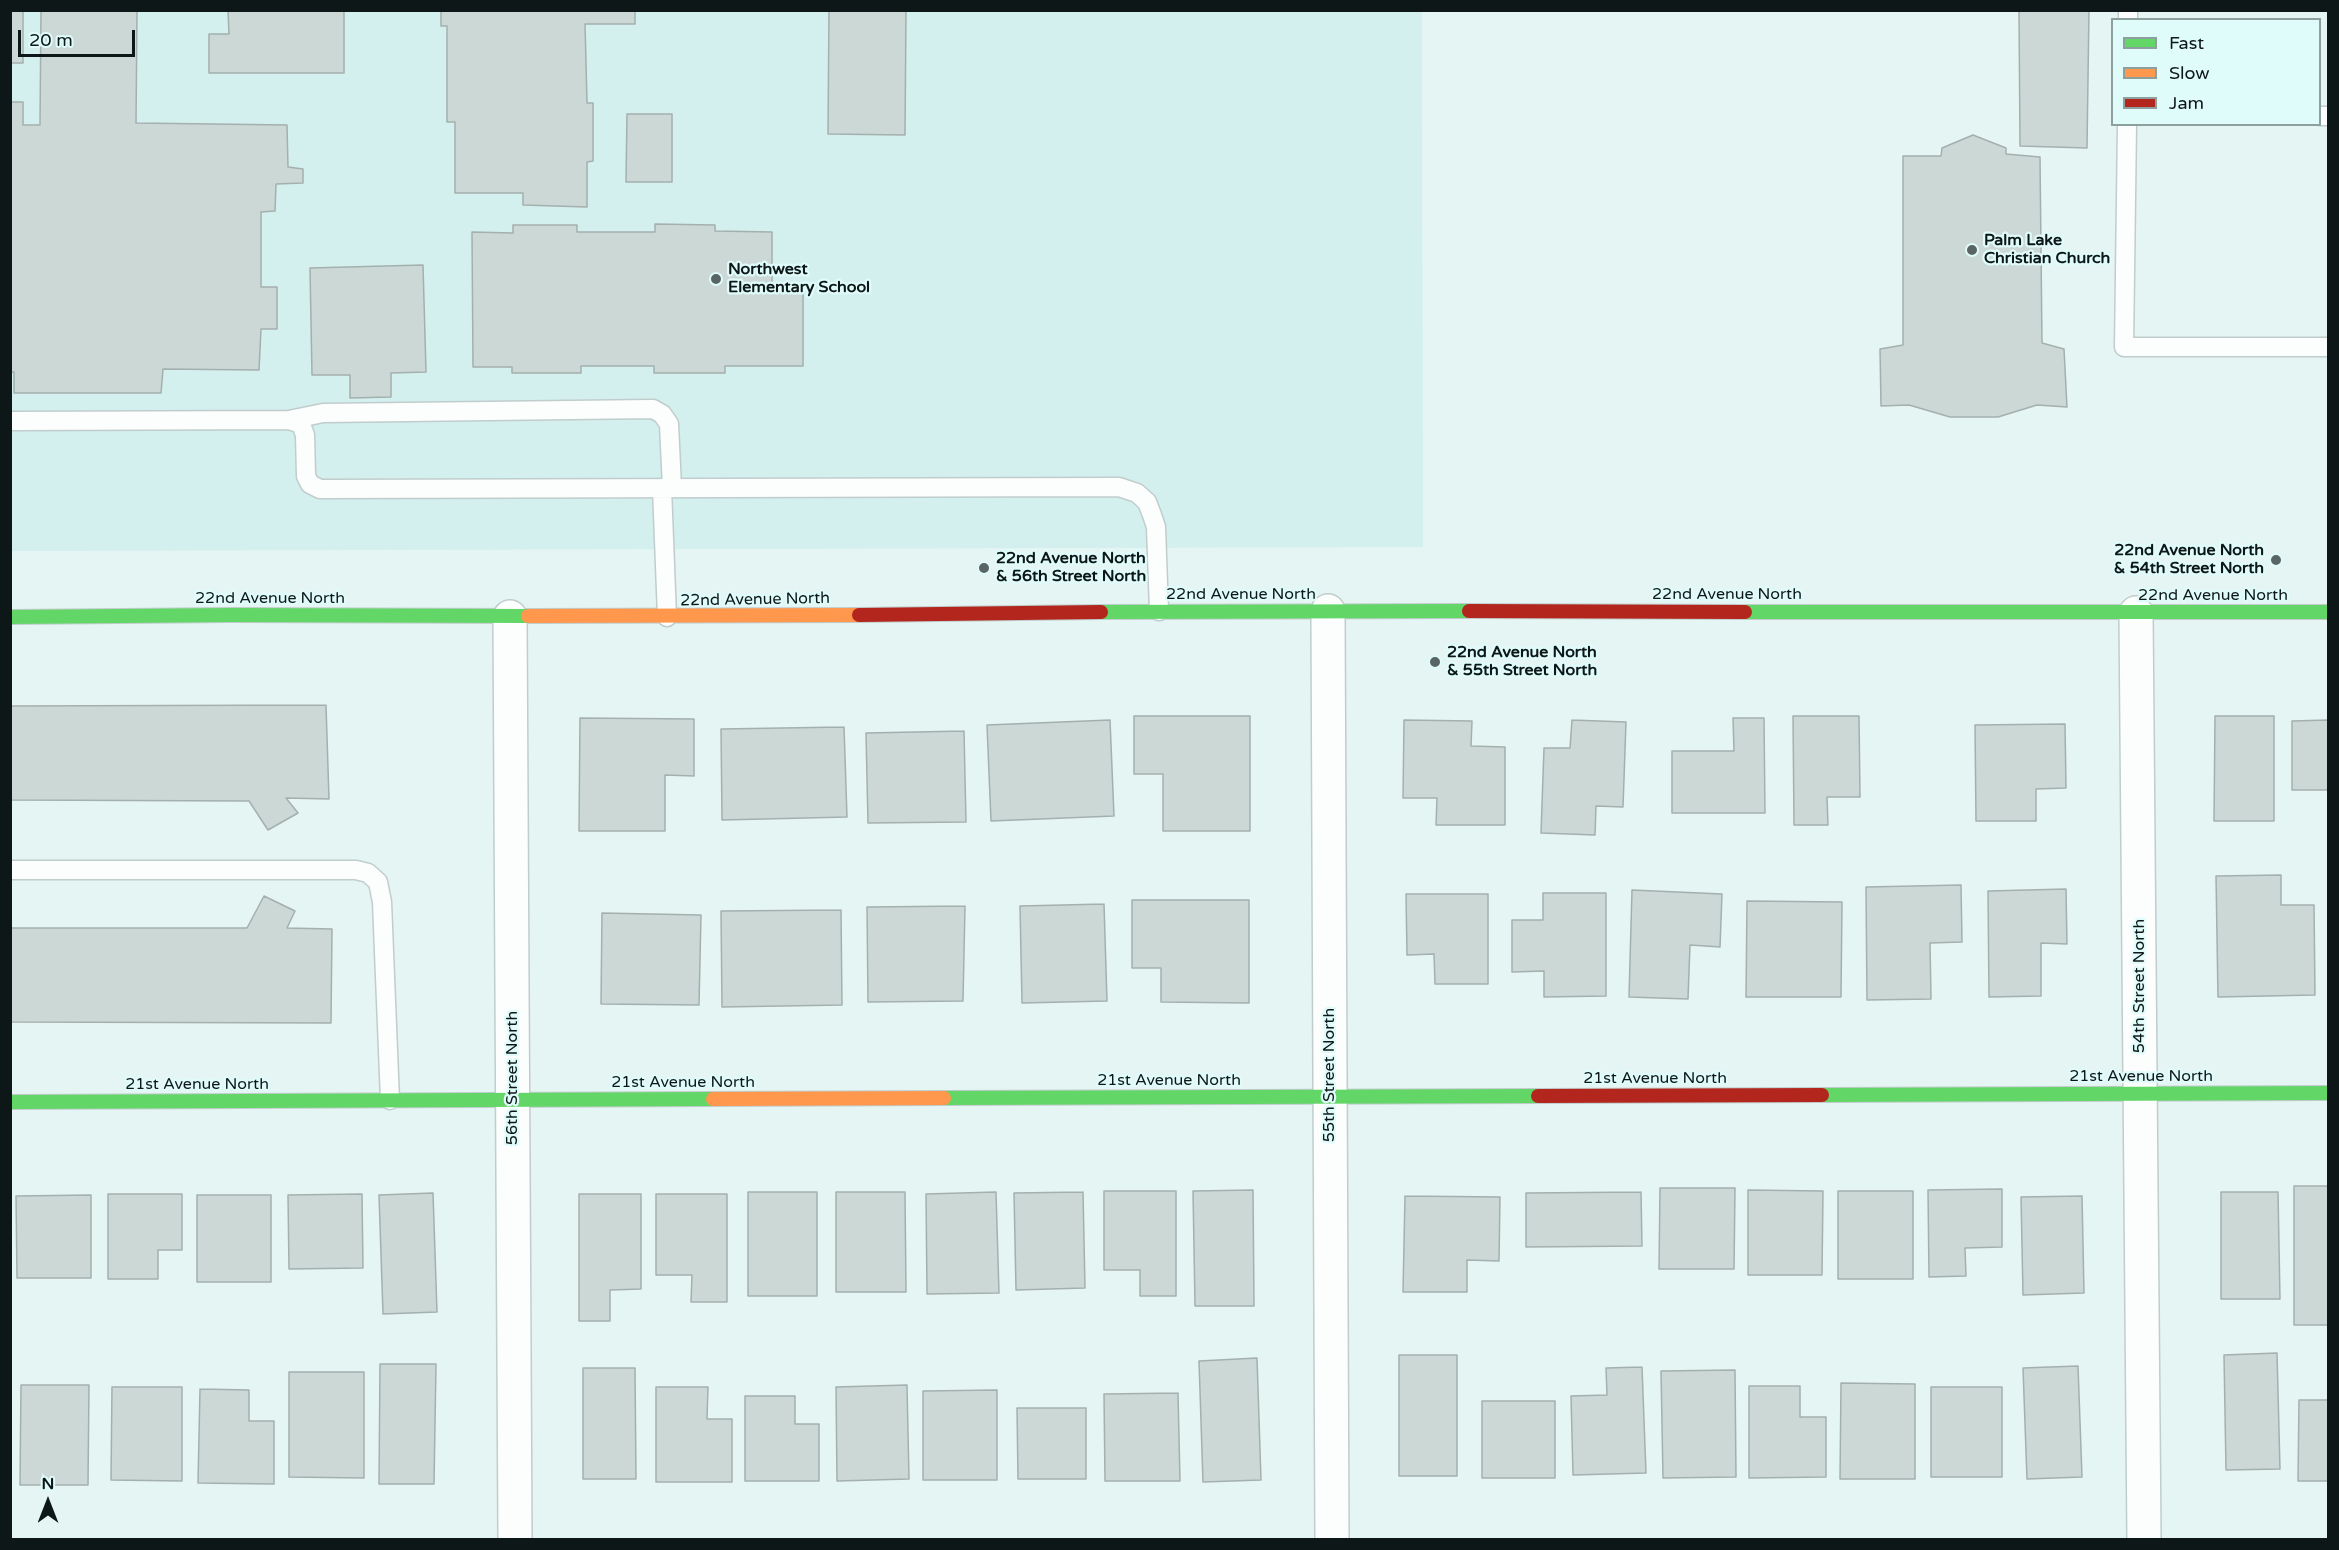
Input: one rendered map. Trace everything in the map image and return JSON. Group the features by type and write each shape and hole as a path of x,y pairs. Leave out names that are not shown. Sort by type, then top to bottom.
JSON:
{"main road":[{"name":"22nd Avenue North","path":"10,617 231,615 667,617 1159,611 2328,612"},
{"name":"21st Avenue North","path":"10,1102 2328,1093"}],"street":[{"name":"55th Street North","path":"1328,611 1332,1539"},
{"name":"54th Street North","path":"2136,613 2144,1539"},
{"name":"56th Street North","path":"510,616 515,1539"}],"lane":[{"path":"2127,126 2124,347 2328,347"},
{"path":"10,421 289,420 323,413 653,409 662,414 669,424 667,617"},
{"path":"289,420 301,424 305,435 306,476 310,484 320,489 1119,487 1137,493 1146,502 1156,527 1159,611"},
{"path":"10,870 356,870 368,873 378,882 382,902 390,1100"}],"shaded area":[{"name":"Northwest Elementary School","path":"10,11 1422,11 1423,547 11,551"}],"building":[{"path":"10,10 23,10 23,63 10,63"},
{"path":"41,10 137,10 136,123 287,125 288,167 303,169 303,183 276,184 275,211 261,212 261,287 277,287 277,329 261,329 259,370 163,369 161,393 14,393 14,372 10,372 10,102 23,102 23,125 40,125"},
{"path":"228,10 344,10 344,73 209,73 209,34 229,34"},
{"path":"441,10 635,10 635,24 585,24 587,103 593,103 593,161 587,162 587,207 523,205 523,193 455,193 455,122 447,122 447,26 441,26"},
{"path":"829,10 906,10 905,135 828,134"},
{"path":"2019,10 2089,10 2087,148 2020,146"},
{"path":"627,114 672,114 672,182 626,182"},
{"name":"Palm Lake Christian Church","path":"1973,135 2006,148 2006,154 2040,157 2042,343 2064,349 2067,407 2037,405 1998,417 1950,417 1909,405 1881,406 1880,349 1903,345 1903,156 1941,156 1942,148"},
{"path":"655,224 715,225 715,231 772,232 772,289 803,289 803,366 725,366 725,373 654,373 654,366 581,366 581,373 512,373 512,367 473,367 472,232 513,233 513,225 577,225 577,232 655,232"},
{"path":"423,265 426,372 391,373 391,397 350,398 350,375 312,375 310,268"},
{"path":"326,705 329,799 286,798 298,813 268,830 249,801 10,800 10,706"},
{"path":"1134,716 1250,716 1250,831 1163,831 1163,774 1134,774"},
{"path":"1793,716 1859,716 1860,797 1827,797 1828,825 1794,825"},
{"path":"2215,716 2274,716 2274,821 2214,821"},
{"path":"580,718 694,719 694,776 665,775 665,831 579,831"},
{"path":"1733,718 1764,718 1765,813 1672,813 1672,751 1734,751"},
{"path":"1110,720 1114,816 991,821 987,725"},
{"path":"1404,720 1472,721 1471,746 1505,747 1505,825 1436,825 1437,798 1403,798"},
{"path":"1572,720 1626,722 1623,807 1596,806 1595,835 1541,833 1544,748 1570,748"},
{"path":"2328,720 2328,790 2292,790 2292,721"},
{"path":"2065,724 2066,788 2036,789 2036,821 1976,821 1975,725"},
{"path":"844,727 847,817 722,820 721,729"},
{"path":"964,731 966,822 868,823 866,733"},
{"path":"2281,875 2281,905 2314,905 2315,995 2218,997 2216,876"},
{"path":"1961,885 1962,942 1930,943 1931,999 1867,1000 1866,887"},
{"path":"2066,889 2067,944 2041,943 2041,996 1989,997 1988,891"},
{"path":"1632,890 1722,894 1720,947 1690,945 1688,999 1629,997"},
{"path":"1543,893 1606,893 1606,996 1544,997 1544,971 1512,972 1512,920 1543,920"},
{"path":"1406,894 1488,894 1488,984 1435,984 1434,954 1407,955"},
{"path":"264,896 295,911 287,928 332,929 331,1023 10,1022 10,928 247,928"},
{"path":"1132,900 1249,900 1249,1003 1161,1002 1161,968 1132,968"},
{"path":"1747,901 1842,902 1841,997 1746,997"},
{"path":"1104,904 1107,1001 1022,1003 1020,906"},
{"path":"965,906 963,1001 868,1002 867,907"},
{"path":"841,910 842,1005 722,1007 721,911"},
{"path":"602,913 701,915 699,1005 601,1004"},
{"path":"2294,1186 2328,1186 2328,1325 2294,1325"},
{"path":"1660,1188 1735,1188 1734,1269 1659,1269"},
{"path":"2002,1189 2002,1247 1965,1248 1966,1276 1929,1277 1928,1190"},
{"path":"1253,1190 1254,1306 1195,1306 1193,1191"},
{"path":"1748,1190 1823,1191 1822,1275 1748,1275"},
{"path":"1104,1191 1176,1191 1176,1296 1140,1296 1140,1270 1104,1270"},
{"path":"1838,1191 1913,1191 1913,1279 1838,1279"},
{"path":"748,1192 817,1192 817,1296 748,1296"},
{"path":"836,1192 905,1192 906,1292 836,1292"},
{"path":"996,1192 999,1293 927,1294 926,1194"},
{"path":"1083,1192 1085,1288 1016,1290 1014,1193"},
{"path":"1641,1192 1642,1246 1526,1247 1526,1193"},
{"path":"2221,1192 2278,1192 2280,1299 2221,1299"},
{"path":"433,1193 437,1312 383,1314 379,1195"},
{"path":"108,1194 182,1194 182,1250 158,1250 158,1279 108,1279"},
{"path":"362,1194 363,1268 289,1269 288,1195"},
{"path":"579,1194 641,1194 641,1289 610,1290 610,1321 579,1321"},
{"path":"656,1194 727,1194 727,1302 691,1302 692,1275 656,1275"},
{"path":"91,1195 91,1278 17,1278 16,1196"},
{"path":"197,1195 271,1195 271,1282 197,1282"},
{"path":"1405,1196 1500,1197 1499,1261 1467,1260 1467,1292 1403,1292"},
{"path":"2082,1196 2084,1293 2023,1295 2021,1197"},
{"path":"2277,1353 2280,1469 2226,1470 2224,1355"},
{"path":"1399,1355 1457,1355 1457,1476 1399,1476"},
{"path":"1257,1358 1261,1480 1203,1482 1199,1361"},
{"path":"380,1364 436,1364 434,1484 379,1484"},
{"path":"2078,1366 2082,1477 2027,1479 2023,1368"},
{"path":"1642,1367 1646,1473 1573,1475 1571,1396 1607,1395 1606,1368"},
{"path":"583,1368 635,1368 636,1479 583,1479"},
{"path":"1735,1370 1736,1477 1663,1478 1661,1371"},
{"path":"289,1372 364,1372 364,1478 289,1477"},
{"path":"1841,1383 1915,1384 1915,1479 1840,1479"},
{"path":"21,1385 89,1385 88,1485 20,1485"},
{"path":"907,1385 909,1479 837,1481 836,1387"},
{"path":"1749,1386 1800,1386 1800,1417 1826,1417 1826,1477 1749,1478"},
{"path":"112,1387 182,1387 182,1481 111,1480"},
{"path":"656,1387 708,1387 707,1419 732,1419 732,1482 656,1482"},
{"path":"1931,1387 2002,1387 2002,1477 1931,1477"},
{"path":"200,1389 249,1390 249,1421 274,1421 274,1484 198,1483"},
{"path":"997,1390 997,1480 923,1480 923,1391"},
{"path":"1178,1393 1180,1481 1105,1481 1104,1394"},
{"path":"745,1396 795,1396 795,1424 819,1424 819,1481 745,1481"},
{"path":"2299,1400 2328,1400 2328,1481 2298,1481"},
{"path":"1482,1401 1555,1401 1555,1478 1482,1478"},
{"path":"1017,1408 1086,1408 1086,1479 1018,1479"}],"traffic: fast":[{"path":"1101,612 1469,611"},
{"path":"1745,612 2328,612"},
{"path":"10,617 528,616"},
{"path":"1822,1095 2328,1093"},
{"path":"944,1098 1538,1096"},
{"path":"10,1102 713,1099"}],"traffic: slow":[{"path":"528,616 859,615"},
{"path":"713,1099 944,1098"}],"traffic: jam":[{"path":"1469,611 1745,612"},
{"path":"859,615 1101,612"},
{"path":"1538,1096 1822,1095"}],"place":[{"name":"Palm Lake Christian Church","path":"1972,250"},
{"name":"Northwest Elementary School","path":"716,279"},
{"name":"22nd Avenue North & 54th Street North","path":"2276,560"},
{"name":"22nd Avenue North & 56th Street North","path":"984,568"},
{"name":"22nd Avenue North & 55th Street North","path":"1435,662"}]}
